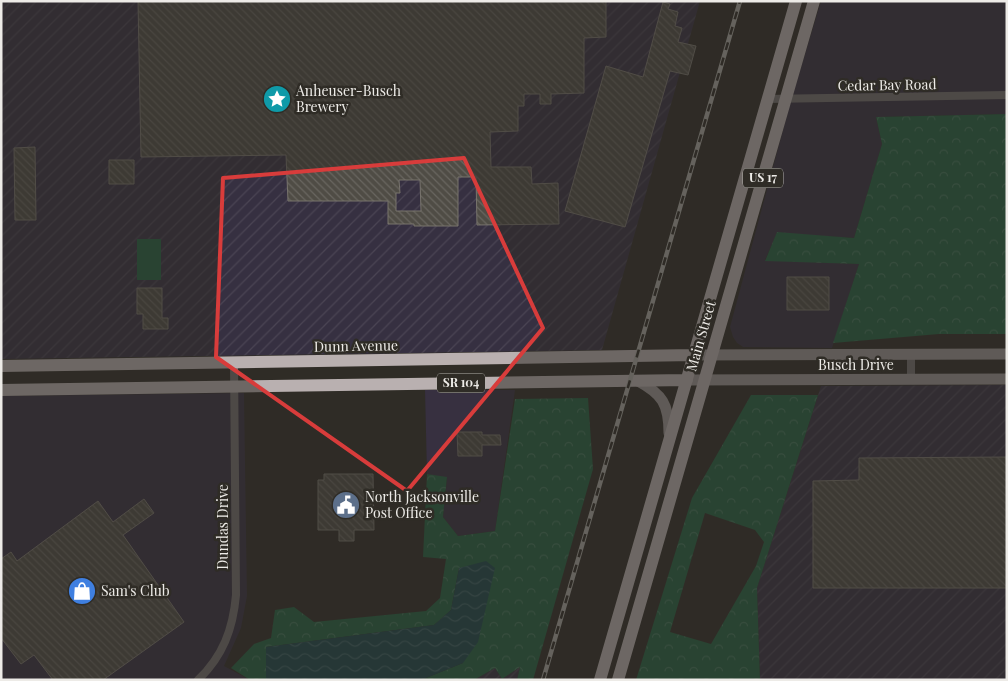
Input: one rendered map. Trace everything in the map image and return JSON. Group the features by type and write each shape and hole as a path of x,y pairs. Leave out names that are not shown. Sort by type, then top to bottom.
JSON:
{"main road":[{"name":"Main Street","path":"600,680 796,1"},
{"name":"Main Street","path":"618,680 814,1"},
{"name":"Dunn Avenue","path":"1,366 694,355"},
{"name":"SR 104","path":"1,390 687,380"}],"street":[{"name":"Cedar Bay Road","path":"767,99 1007,95"},
{"path":"911,354 912,380"},
{"name":"Busch Drive","path":"712,355 1007,354"},
{"name":"Dunn Avenue","path":"694,355 712,355"},
{"name":"Dundas Drive","path":"198,680 222,651 234,613 236,595 234,362"},
{"name":"Busch Drive","path":"704,381 1007,379"},
{"name":"SR 104","path":"687,380 704,381"},
{"path":"638,381 651,388 665,403 669,418 669,441"}],"highlighted area":[{"path":"464,158 543,328 407,491 216,357 223,178"}],"shaded area":[{"name":"Anheuser-Busch Brewery","path":"1,1 700,1 602,350 1,359"},
{"path":"821,1 1007,1 1007,114 876,117 882,144 854,238 777,233 765,260 859,264 832,348 743,347 733,337 730,327 790,104"},
{"path":"1007,385 1007,680 760,680 757,588 821,386"},
{"path":"425,390 515,390 495,531 458,536 443,517 447,478 427,474"},
{"path":"244,393 247,596 241,628 224,666 250,680 1,680 1,396"},
{"path":"520,667 517,680 474,680 495,668 502,679"}],"green space":[{"path":"1007,114 1007,334 939,334 833,343 859,264 765,261 777,232 854,238 882,144 876,117"},
{"path":"137,239 161,239 161,280 137,280"},
{"path":"751,395 818,395 757,588 760,680 636,680 692,498","holes":["705,513 755,530 764,542 756,566 711,644 670,632"]},
{"path":"588,398 593,469 533,680 517,680 520,667 502,679 495,668 474,680 421,680 463,663 459,568 451,610 434,625 266,647 266,680 250,680 231,668 254,644 271,638 275,610 294,607 314,622 426,611 440,598 446,559 423,557 427,474 447,477 443,517 458,536 495,531 515,399"}],"water":[{"path":"486,561 495,568 478,642 463,663 421,680 266,680 266,647 434,625 451,610 459,568"}],"building":[{"path":"138,1 606,1 606,37 584,38 584,93 551,94 551,104 540,104 540,94 524,94 524,106 518,106 518,131 490,132 491,167 531,167 532,184 558,183 559,224 477,225 476,177 458,177 458,226 414,226 414,224 388,224 388,201 288,201 286,155 141,157","holes":["399,180 420,180 421,211 396,211 396,193 400,193"]},
{"path":"663,2 670,4 668,9 678,12 675,26 682,28 678,42 696,46 688,75 670,71 625,227 565,211 606,66 643,77"},
{"path":"35,147 36,220 15,220 14,148"},
{"path":"109,160 134,160 134,184 109,184"},
{"path":"787,277 829,277 829,310 787,310"},
{"path":"137,288 162,288 162,318 168,318 168,329 143,329 143,314 137,314"},
{"path":"457,432 482,432 482,435 500,435 501,445 482,445 482,456 458,456"},
{"path":"1007,457 1007,588 813,588 813,481 859,480 859,458"},
{"name":"North Jacksonville Post Office","path":"324,474 373,474 374,530 354,530 354,541 339,541 339,530 318,530 318,480 324,480"},
{"name":"Sam's Club","path":"144,499 154,513 123,535 184,622 103,680 53,680 34,655 21,664 1,638 1,559 11,552 17,561 98,501 113,522"}],"railway":[{"path":"543,680 740,1"}],"place":[{"name":"Anheuser-Busch Brewery","path":"277,99"},
{"name":"North Jacksonville Post Office","path":"346,505"},
{"name":"Sam's Club","path":"82,591"}]}
